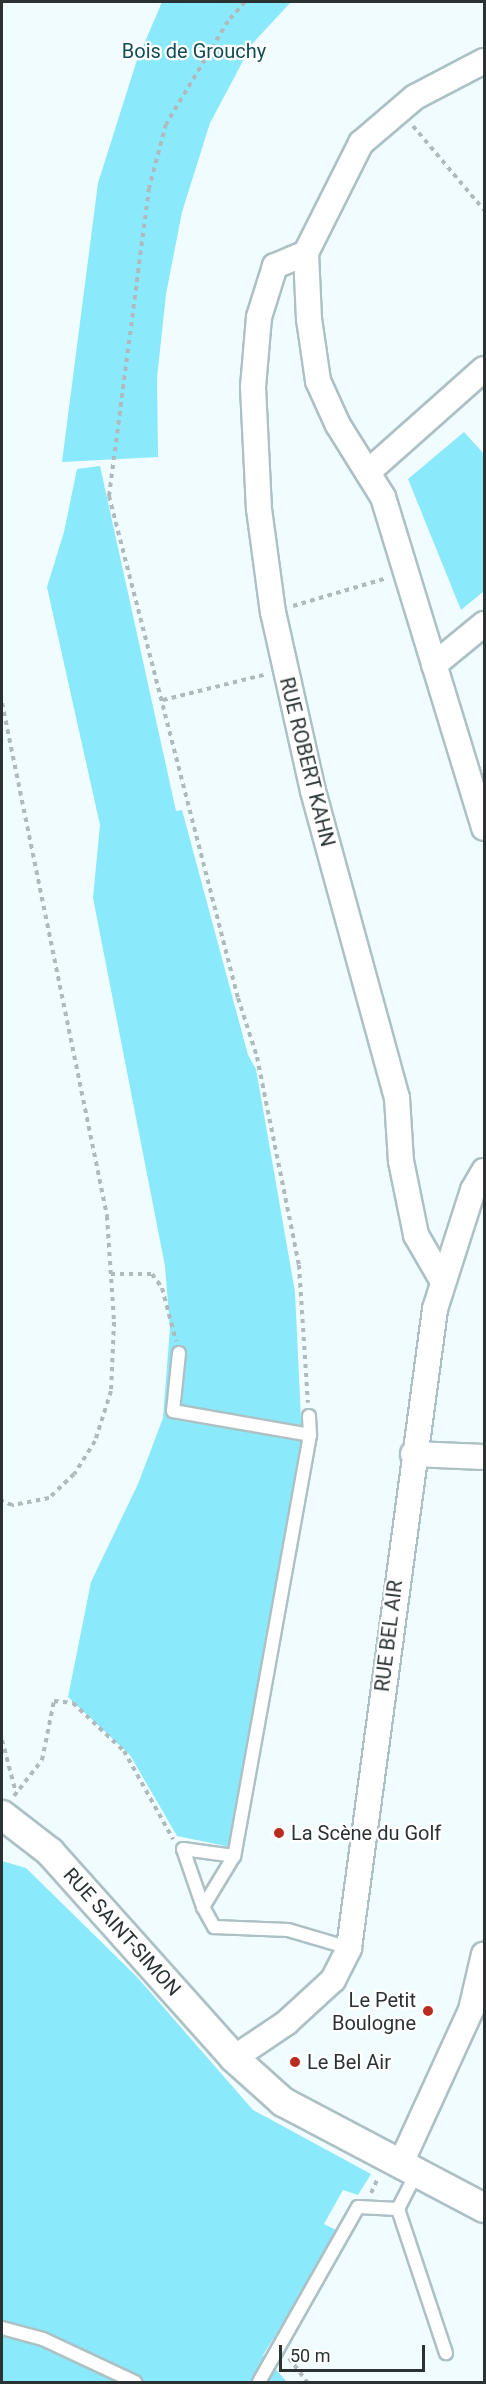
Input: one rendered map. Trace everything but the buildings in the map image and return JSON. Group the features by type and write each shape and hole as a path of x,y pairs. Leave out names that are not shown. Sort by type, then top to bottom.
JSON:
{"street":[{"path":"484,61 415,97 361,143 306,254 309,319 318,381 338,425 383,497 484,828"},
{"name":"RUE ROBERT KAHN","path":"306,254 275,266 259,317 253,387 259,509 273,612 284,669 397,1098 401,1161 416,1235 442,1280"},
{"path":"368,472 484,369"},
{"path":"434,665 484,624"},
{"name":"RUE BEL AIR","path":"234,2058 286,2024 333,1980 349,1948 413,1454 442,1280 473,1190 484,1171"},
{"path":"413,1454 484,1457"},
{"name":"RUE SAINT-SIMON","path":"9,1804 234,2058 283,2102 400,2168 484,2208"},
{"path":"400,2168 478,2014 484,1954"}],"lane":[{"path":"180,1353 173,1411 310,1435"},
{"path":"203,1907 234,1856 310,1435 309,1416"},
{"path":"234,1856 183,1849 203,1907 214,1927 288,1930 349,1948"},
{"path":"400,2168 398,2209 446,2353"},
{"path":"259,2382 278,2343 352,2216 365,2205 398,2209"},
{"path":"2,2328 43,2339 135,2382"}],"path":[{"path":"245,2 228,21 166,124 149,188 109,496 260,1069 299,1265 309,1416"},
{"path":"400,110 484,210"},
{"path":"273,612 406,572"},
{"path":"163,700 284,669"},
{"path":"2,703 107,1216 114,1322 111,1391 95,1441 74,1474 50,1498 12,1505 2,1501"},
{"path":"111,1274 152,1274 162,1288 180,1353"},
{"path":"9,1804 42,1760 54,1701 73,1703 123,1751 172,1838 183,1849"},
{"path":"2,1740 9,1804"},
{"path":"365,2205 400,2168"},
{"path":"278,2343 307,2382"}],"green space":[{"name":"Bois de Grouchy","path":"162,2 291,2 252,44 210,123 182,212 166,294 157,378 158,457 62,462 98,183 136,63"},
{"path":"464,432 484,454 484,591 461,610 408,479"},
{"path":"100,466 176,811 182,810 248,1055 256,1069 295,1292 302,1441 230,1847 177,1836 130,1755 68,1697 91,1582 138,1484 163,1418 170,1328 165,1266 93,898 100,825 47,587 64,532 77,469"},
{"path":"2,1861 26,1868 137,1977 253,2110 371,2174 358,2195 343,2190 324,2224 340,2232 263,2355 287,2382 2,2382"}],"place":[{"name":"La Scène du Golf","path":"279,1833"},
{"name":"Le Petit Boulogne","path":"428,2011"},
{"name":"Le Bel Air","path":"295,2062"}]}
